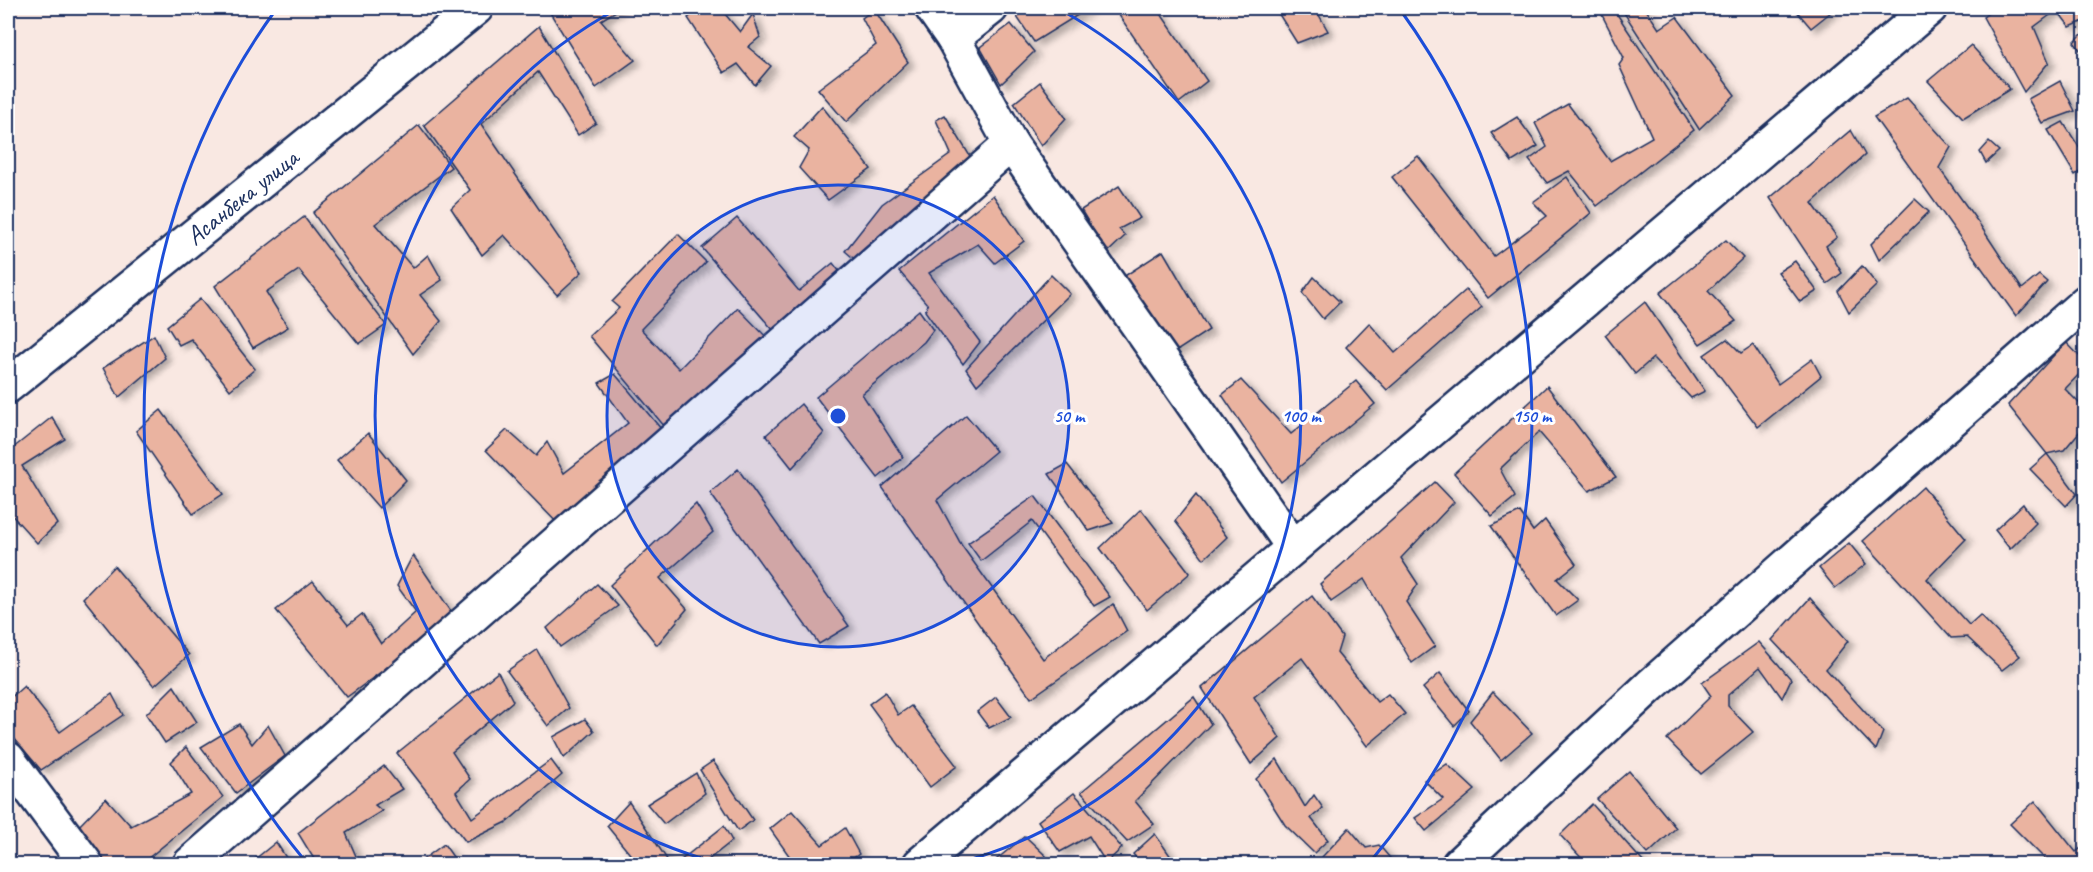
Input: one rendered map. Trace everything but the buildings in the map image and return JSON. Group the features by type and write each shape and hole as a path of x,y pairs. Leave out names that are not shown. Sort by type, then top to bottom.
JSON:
{"street":[{"name":"Асанбека улица","path":"8,386 476,8"},
{"path":"932,8 953,38 1011,144 1293,548"},
{"path":"953,38 992,8"},
{"path":"920,864 1930,8"},
{"path":"190,864 1011,144"},
{"path":"1460,864 1650,686 2085,302"},
{"path":"8,759 86,864"}]}
